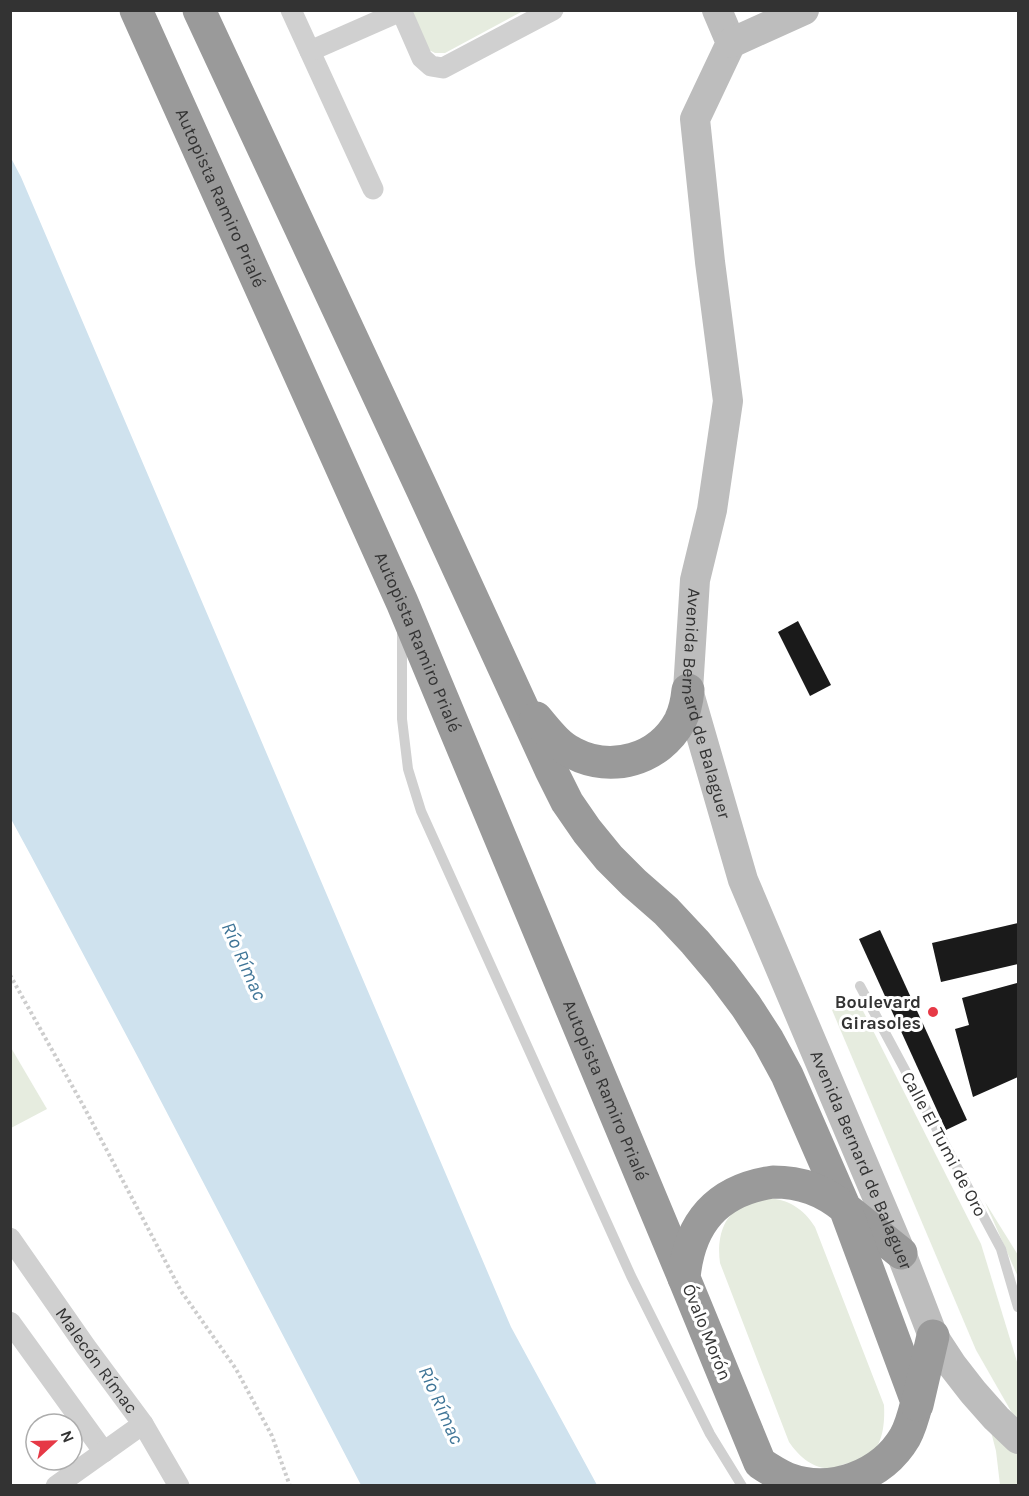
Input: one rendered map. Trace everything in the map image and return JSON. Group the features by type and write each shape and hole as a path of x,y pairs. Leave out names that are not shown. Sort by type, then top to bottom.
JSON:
{"highway":[{"name":"Autopista Ramiro Prialé","path":"136,10 402,602 684,1278"},
{"path":"199,10 567,802 586,831 609,858 666,911 695,942 746,1006 787,1075 845,1208 918,1402 912,1421 904,1438 893,1453 879,1466 863,1475 827,1485 808,1484 772,1471 757,1478"},
{"path":"520,700 557,742 570,752 601,763 618,763 634,760 661,745 680,720 686,706 688,690"},
{"name":"Óvalo Morón","path":"757,1478 684,1278 690,1242 699,1226 710,1211 724,1199 740,1190 757,1184 789,1182 819,1190 833,1198 901,1253"},
{"path":"876,1485 898,1458 907,1441 933,1336"}],"street":[{"path":"291,10 373,189"},
{"path":"310,51 401,11 422,58 431,66 443,68 553,10"},
{"path":"717,10 731,43 804,10"},
{"name":"Avenida Bernard de Balaguer","path":"731,43 695,120 728,401 712,510 696,580 688,690 743,880 901,1253 933,1336 973,1392 1018,1439"},
{"name":"Malecón Rímac","path":"10,1238 143,1424 179,1485"},
{"path":"10,1322 104,1452"},
{"path":"56,1485 143,1424"}],"lane":[{"path":"402,602 402,719 408,769 421,811 631,1276 711,1434 757,1478"},
{"name":"Calle El Tumi de Oro","path":"860,986 1000,1249 1018,1306"}],"path":[{"path":"10,975 84,1107 181,1291 236,1369 272,1436 290,1485"}],"shaded area":[{"path":"412,11 523,11 445,53 435,53 429,50"},
{"path":"856,997 981,1244 1018,1365 1018,1421 976,1350 832,1010"},
{"path":"10,1046 47,1109 11,1128 10,1128"},
{"path":"766,1198 781,1200 794,1206 815,1227 884,1405 883,1428 879,1443 870,1455 858,1461 833,1468 818,1467 801,1456 789,1442 720,1263 720,1238 725,1223 736,1210"},
{"path":"985,1202 1018,1255 1018,1277"},
{"path":"989,1424 1018,1451 1018,1485 1000,1485 996,1451"}],"water":[{"name":"Río Rímac","path":"11,158 511,1327 597,1485 361,1485 11,819"}],"building":[{"path":"798,621 831,685 810,696 778,632"},
{"path":"1018,923 1018,964 941,982 932,943"},
{"path":"880,930 967,1120 946,1130 859,939"},
{"path":"1017,983 1018,1077 973,1097 955,1029 969,1025 962,998"}],"place":[{"name":"Boulevard Girasoles","path":"933,1012"}]}
